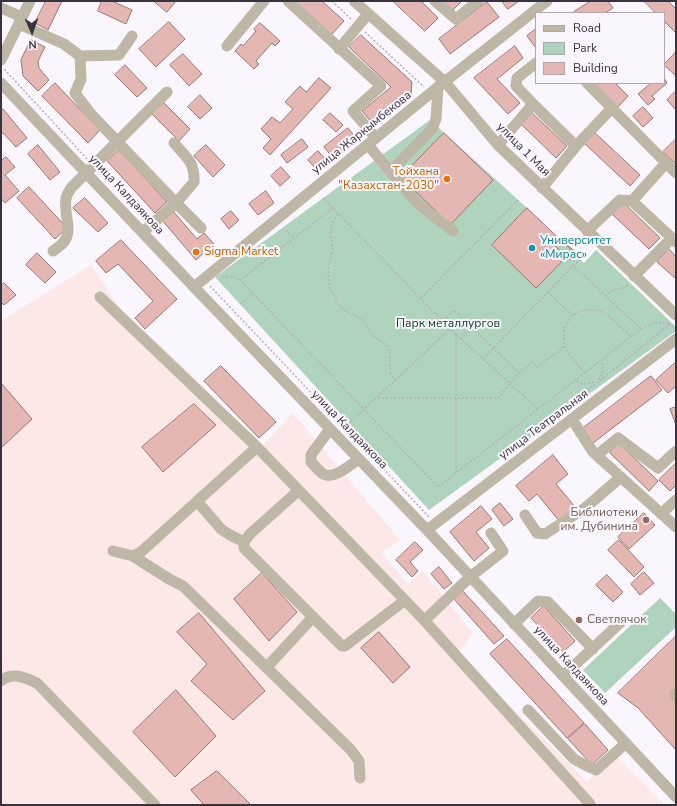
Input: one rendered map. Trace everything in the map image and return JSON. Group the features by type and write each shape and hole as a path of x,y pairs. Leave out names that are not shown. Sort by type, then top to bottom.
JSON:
{"street":[{"path":"5,61 20,20 30,1"},
{"path":"226,46 264,1"},
{"path":"288,1 381,86 353,111 391,171 418,204 453,231"},
{"name":"улица 1 Мая","path":"354,1 442,84 498,145 588,231 672,321"},
{"path":"435,1 456,19 478,1"},
{"name":"улица Жаркымбекова","path":"194,287 442,84 547,1"},
{"path":"1,8 64,44 80,56 119,55 132,36"},
{"path":"339,49 368,14"},
{"path":"80,56 81,79 75,93 91,114 201,228"},
{"path":"535,64 517,78 516,86 576,146"},
{"name":"улица Калдаякова","path":"1,83 90,169 143,232 194,287 427,530 676,797"},
{"path":"391,171 432,129 436,119 442,84"},
{"path":"588,84 676,173"},
{"path":"53,251 64,242 67,236 68,229 65,206 66,196 71,188 167,92"},
{"path":"498,145 534,104"},
{"path":"542,188 576,146 612,108"},
{"path":"143,232 176,203 194,182 194,171 191,163 174,143"},
{"path":"632,201 666,163"},
{"path":"588,231 620,200 632,201 674,240 633,280"},
{"path":"100,297 257,447 424,620 590,804"},
{"name":"улица Театральная","path":"427,530 676,340"},
{"path":"572,419 593,452 676,528"},
{"path":"330,429 311,455 311,462 325,475 329,475 335,474 359,459"},
{"path":"596,455 618,438 658,468 676,451"},
{"path":"133,556 141,552 257,447"},
{"path":"524,515 537,533 545,534 585,508 621,477"},
{"path":"298,491 250,534 244,542 244,548 343,647 404,601"},
{"path":"661,514 676,500"},
{"path":"198,501 221,529 244,542"},
{"path":"424,620 470,577 502,551 491,533"},
{"path":"114,551 133,556 169,579 183,586 352,750 359,761 360,778"},
{"path":"514,624 538,601 548,602 593,649"},
{"path":"267,667 313,617"},
{"path":"563,676 621,622"},
{"path":"1,681 4,678 21,675 37,683 155,805"},
{"path":"528,710 574,759 596,770 626,743"}],"path":[{"path":"332,1 425,87"},
{"path":"5,61 5,70 90,169"},
{"path":"322,198 450,329 538,409"},
{"path":"421,299 518,200"},
{"path":"240,280 333,208"},
{"path":"338,214 333,222 330,232 333,249 328,272 330,288 341,308 364,320 372,336 384,343 388,348 390,354 390,372 395,382"},
{"path":"286,230 294,238"},
{"path":"483,359 580,259"},
{"path":"573,266 641,329"},
{"path":"220,277 233,277 240,280 438,488 641,329 656,322 672,321"},
{"path":"204,279 430,518"},
{"path":"605,296 613,290 626,287 633,280"},
{"path":"548,292 573,316"},
{"path":"241,304 253,294"},
{"path":"443,322 454,310 518,373"},
{"path":"585,373 565,346 565,330 568,322 573,316 579,312 589,310 597,311 606,315 631,337"},
{"path":"672,321 676,329"},
{"path":"502,459 672,321"},
{"path":"462,339 472,328"},
{"path":"345,428 450,329"},
{"path":"456,334 456,473"},
{"path":"378,398 498,398 518,373 532,362 537,367 565,346"},
{"path":"576,380 582,384 592,384 598,382 602,374 603,366 601,361"}],"shaded area":[{"path":"91,265 122,311 191,374 261,447 293,413 400,540 382,553 408,584 423,571 473,633 457,655 572,766 586,782 617,756 664,805 1,805 1,321"}],"green space":[{"name":"Парк металлургов","path":"430,120 527,208 584,263 596,250 676,327 676,331 429,510 215,277"},
{"path":"660,598 676,614 676,627 605,693 583,670"}],"building":[{"path":"46,1 62,1 48,30 35,23"},
{"path":"102,1 112,1 132,10 126,24 98,11"},
{"path":"154,1 176,1 167,12"},
{"path":"293,1 322,1 344,21 331,35"},
{"path":"393,1 421,1 438,18 425,31"},
{"path":"443,1 462,1 453,10"},
{"path":"502,1 519,1 508,9"},
{"path":"591,1 608,1 613,8 607,12 574,12"},
{"path":"644,1 668,1 676,9 676,33 665,22 665,12 655,12"},
{"path":"487,2 499,17 450,54 439,39"},
{"path":"169,22 185,39 156,67 139,49"},
{"path":"260,23 280,41 275,46 272,43 256,61 259,64 254,69 235,51 241,44 243,46 256,31 254,29"},
{"path":"535,30 535,47 527,36"},
{"path":"361,35 412,82 411,95 374,125 362,111 391,87 349,47"},
{"path":"31,40 45,47 38,61 39,68 49,80 38,91 23,76 21,60"},
{"path":"515,46 523,58 497,79 520,103 508,114 474,78"},
{"path":"676,52 676,76 665,66 665,64"},
{"path":"183,54 202,74 189,86 170,65"},
{"path":"125,65 147,88 137,97 115,75"},
{"path":"319,78 331,88 270,155 263,148 271,139 261,129 272,117 280,123 293,109 285,102 300,86 306,92"},
{"path":"665,80 667,83 652,96 655,99 648,105 638,94 650,84 665,84"},
{"path":"55,83 100,130 88,143 42,96"},
{"path":"594,84 616,84 628,96 618,107"},
{"path":"675,92 676,93 676,110 667,100"},
{"path":"200,95 212,108 200,119 188,107"},
{"path":"164,103 190,129 179,141 152,114"},
{"path":"643,107 653,118 643,127 633,116"},
{"path":"1,109 3,109 27,138 16,147 3,133 1,133"},
{"path":"531,112 567,146 556,158 520,123"},
{"path":"330,113 343,125 336,132 323,120"},
{"path":"348,128 358,140 334,159 324,147"},
{"path":"593,131 640,175 630,186 583,142"},
{"name":"Тойхана \"Казахстан-2030\"","path":"444,133 493,180 450,225 401,177"},
{"path":"302,139 308,147 287,163 281,155"},
{"path":"675,140 676,141 676,164 663,152"},
{"path":"38,145 60,172 50,180 28,154"},
{"path":"206,145 225,165 213,177 194,156"},
{"path":"119,150 167,202 155,213 107,161"},
{"path":"318,151 327,161 317,170 308,160"},
{"path":"6,157 15,167 5,175 19,191 5,203 1,198 1,161"},
{"path":"281,167 290,177 280,186 271,176"},
{"path":"29,187 67,228 55,239 17,198"},
{"path":"266,191 274,203 258,215 249,204"},
{"path":"85,198 108,223 98,232 73,208"},
{"path":"623,202 660,238 649,249 612,214"},
{"name":"Университет «Мирас»","path":"527,208 572,251 536,288 492,245"},
{"path":"173,211 197,239 204,233 214,244 196,260 162,220"},
{"path":"231,211 239,220 229,229 221,219"},
{"path":"121,240 177,299 145,329 135,318 153,301 118,264 106,273 96,261"},
{"path":"561,240 577,253 570,260 555,246"},
{"path":"669,249 676,257 676,279 657,262"},
{"path":"37,253 56,272 45,283 26,265"},
{"path":"4,283 16,295 4,305 1,302 1,286"},
{"path":"676,362 676,386 668,393 656,380"},
{"path":"221,366 276,422 259,438 204,381"},
{"path":"651,376 662,390 593,443 582,429"},
{"path":"1,383 32,419 2,447 1,446"},
{"path":"194,404 216,425 163,472 142,447"},
{"path":"676,407 676,425 670,409"},
{"path":"619,443 658,481 649,491 610,453"},
{"path":"553,455 568,474 556,484 576,508 560,522 537,494 529,501 516,486"},
{"path":"676,463 676,485 670,491 659,480"},
{"path":"500,503 513,519 504,526 492,510"},
{"path":"481,506 492,519 476,532 489,548 474,561 450,532"},
{"path":"644,513 655,525 629,549 618,537"},
{"path":"619,540 644,567 634,577 608,550"},
{"path":"415,542 423,550 410,562 418,571 412,577 396,560"},
{"path":"439,567 452,583 444,589 431,574"},
{"path":"644,572 654,583 640,595 631,584"},
{"path":"262,573 297,612 269,641 234,599"},
{"path":"607,575 623,592 613,602 596,585"},
{"path":"462,590 504,636 494,644 453,598"},
{"path":"544,606 575,641 563,652 531,618"},
{"path":"199,613 265,691 233,720 191,681 207,664 177,632"},
{"path":"379,632 410,667 393,683 361,648"},
{"path":"676,636 676,750 638,708 618,693"},
{"path":"507,639 584,723 567,738 490,654"},
{"path":"176,690 216,736 175,777 133,732"},
{"path":"585,724 608,750 592,765 568,739"},
{"path":"217,771 251,805 204,805 191,790"}],"place":[{"name":"Тойхана \"Казахстан-2030\"","path":"447,179"},
{"name":"Университет «Мирас»","path":"532,248"},
{"name":"Sigma Market","path":"196,252"},
{"name":"Библиотеки им. Дубинина","path":"646,520"},
{"name":"Светлячок","path":"579,620"}]}
